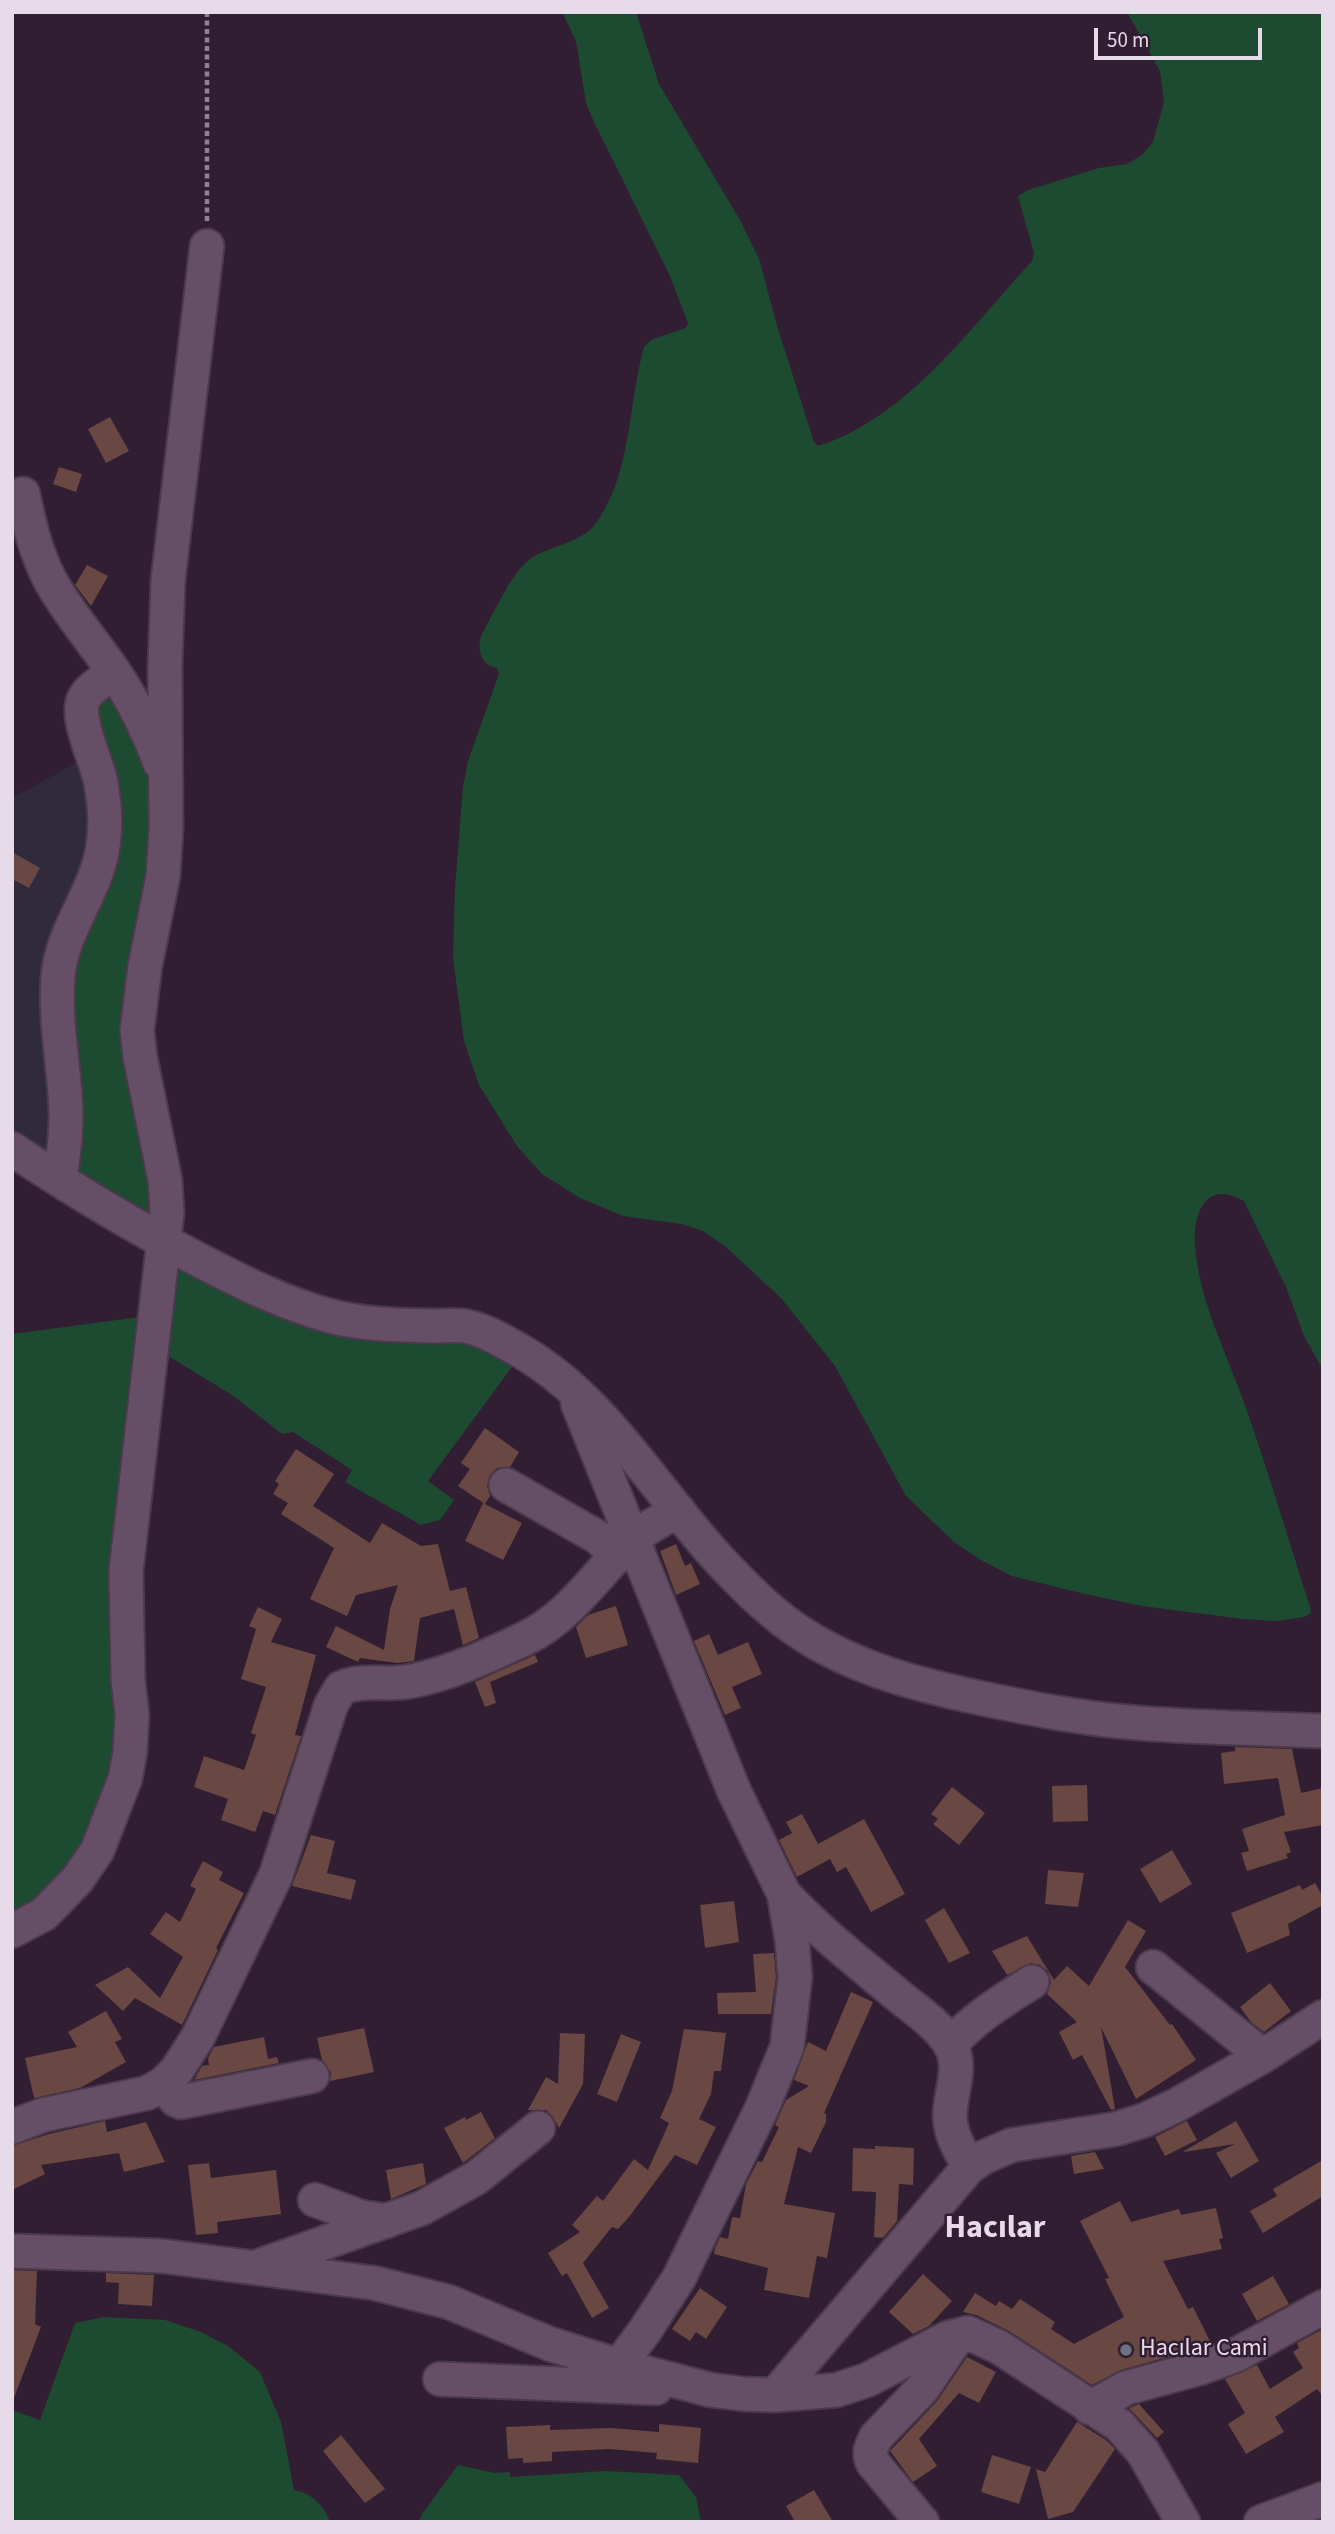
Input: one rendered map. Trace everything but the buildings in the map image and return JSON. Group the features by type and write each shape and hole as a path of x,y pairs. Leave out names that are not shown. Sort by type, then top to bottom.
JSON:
{"street":[{"path":"12,1931 44,1914 77,1880 97,1851 125,1779 130,1752 132,1714 128,1680 127,1571 167,1213 166,1180 140,1057 138,1003 163,876 166,829 168,581 207,246"},
{"path":"23,494 32,536 50,580 67,608 115,673 149,733 166,778"},
{"path":"60,1180 65,1145 66,1097 59,1042 58,976 68,934 92,888 101,860 104,836 101,783 82,718 83,702 96,686 115,673"},
{"path":"12,1149 164,1242 228,1275 283,1299 329,1316 371,1324 466,1326 487,1333 523,1352 571,1388 607,1423 648,1470 712,1552 760,1602 805,1636 852,1660 892,1676 937,1689 1053,1713 1128,1722 1323,1731"},
{"path":"571,1388 625,1548 783,1894 792,1940 795,1977 787,2047 762,2108 679,2278 619,2365"},
{"path":"506,1485 599,1538 625,1548"},
{"path":"12,2127 43,2115 147,2093 163,2084 177,2070 198,2037 276,1875 331,1705 341,1688 358,1683 387,1684 422,1678 527,1637 551,1622 574,1602 625,1548 678,1510"},
{"path":"783,1894 812,1924 915,2010 943,2035 950,2045 956,2069 950,2117 956,2143 969,2167"},
{"path":"1153,1967 1263,2056"},
{"path":"950,2045 986,2011 1032,1982"},
{"path":"775,2395 969,2167 1012,2145 1091,2134 1145,2120 1263,2056 1323,2017"},
{"path":"163,2084 176,2100 181,2102 312,2076"},
{"path":"254,2268 422,2208 458,2189 499,2160 538,2127"},
{"path":"315,2200 361,2217 389,2221"},
{"path":"12,2251 162,2256 374,2283 449,2302 550,2344 711,2390"},
{"path":"1090,2408 1126,2389 1234,2356 1323,2307"},
{"path":"922,2522 869,2455 876,2438 923,2388 960,2333"},
{"path":"440,2379 775,2395 837,2389 867,2380 960,2333 968,2333 999,2347 1119,2425 1143,2452 1183,2522"},
{"path":"1261,2522 1323,2499"}],"path":[{"path":"206,12 207,246"}],"shaded area":[{"path":"93,754 101,783 60,1179 12,1149 12,798"}],"green space":[{"path":"562,12 636,12 659,84 740,220 759,259 778,329 814,442 818,446 850,433 909,393 936,368 1032,261 1034,253 1018,196 1028,190 1099,168 1127,164 1142,155 1153,142 1164,102 1160,71 1127,12 1323,12 1323,1370 1304,1336 1286,1287 1244,1201 1231,1195 1211,1197 1204,1202 1200,1211 1195,1233 1198,1267 1208,1308 1239,1388 1310,1607 1311,1613 1304,1617 1277,1621 1243,1619 1142,1606 1012,1576 981,1560 954,1542 906,1496 835,1366 781,1298 726,1247 703,1231 682,1224 623,1216 580,1198 542,1174 517,1146 479,1085 464,1041 453,958 463,787 468,761 499,674 497,668 487,664 481,656 481,636 509,584 530,559 582,536 596,523 608,503 623,460 644,347 651,340 686,328 688,323 670,276 586,103 576,41"},
{"path":"115,673 166,778 145,966 164,1242 60,1179 57,1006 101,860 82,718"},
{"path":"164,1242 228,1275 523,1352 428,1481 454,1500 440,1520 421,1525 345,1482 352,1470 293,1432 282,1434 232,1395 152,1346 115,1809 12,1931 12,1334 155,1315"},
{"path":"104,2317 165,2320 201,2332 228,2346 260,2372 281,2422 294,2490 316,2501 330,2522 12,2522 12,2410 40,2420 75,2323"},
{"path":"458,2465 495,2473 510,2472 510,2477 607,2471 679,2475 696,2497 701,2522 419,2522"}],"place":[{"name":"Hacılar Cami","path":"1126,2350"}],"district":[{"name":"Hacılar","path":"995,2230"}]}
